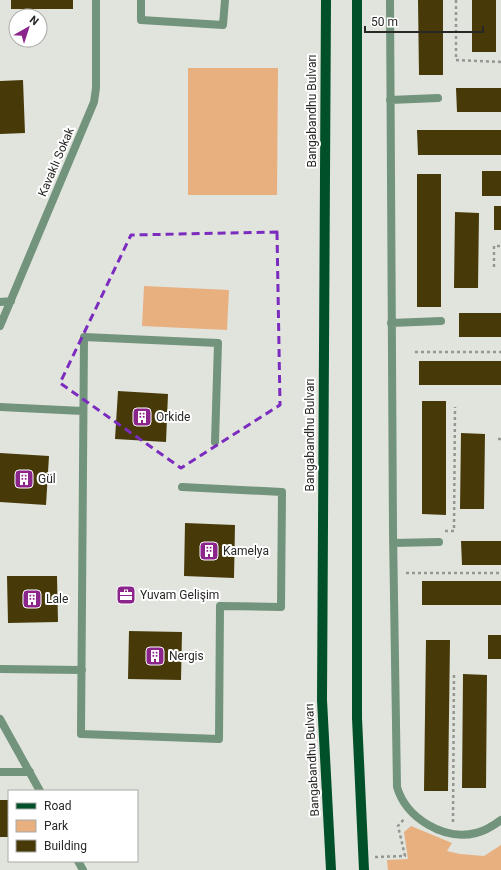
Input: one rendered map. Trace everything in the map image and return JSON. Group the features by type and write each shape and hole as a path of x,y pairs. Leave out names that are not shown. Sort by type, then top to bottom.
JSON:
{"main road":[{"name":"Bangabandhu Bulvarı","path":"326,0 322,700 331,870"},
{"path":"358,0 357,718 364,870"}],"street":[{"name":"Kavaklı Sokak","path":"0,326 94,102 96,84 96,0"},
{"path":"141,0 140,20 223,26 225,0"},
{"path":"390,0 393,573 397,787 402,801 411,812 426,824 437,829 452,833 476,833 501,820"},
{"path":"390,100 438,98"},
{"path":"0,302 11,301"},
{"path":"391,323 441,321"},
{"path":"182,487 282,492 281,607 220,606 219,739 81,734 84,337 218,343 215,442"},
{"path":"0,407 83,411"},
{"path":"393,543 439,542"},
{"path":"0,670 82,670"},
{"path":"0,719 39,790"},
{"path":"0,772 30,772"}],"path":[{"path":"456,0 456,60 501,62"},
{"path":"494,267 494,246 501,246"},
{"path":"415,352 501,352"},
{"path":"439,531 454,531 455,407"},
{"path":"393,573 501,573"},
{"path":"452,833 454,673"},
{"path":"364,858 405,856 398,826 411,812"}],"highlighted area":[{"path":"277,232 280,405 181,468 60,383 131,235"}],"green space":[{"path":"188,68 278,68 277,195 188,195"},
{"path":"144,286 229,290 227,330 142,326"},
{"path":"411,826 452,843 447,851 460,854 484,856 501,845 501,870 388,870 387,860 408,859 404,832"}],"building":[{"path":"11,0 73,0 73,9 11,8"},
{"path":"418,0 443,0 443,75 419,75"},
{"path":"472,0 496,0 496,52 472,52"},
{"path":"23,80 25,133 0,134 0,81"},
{"path":"456,88 501,88 501,112 457,112"},
{"path":"417,130 501,130 501,155 418,155"},
{"path":"482,171 501,171 501,196 482,196"},
{"path":"417,174 441,174 441,307 417,307"},
{"path":"494,206 501,206 501,230 494,230"},
{"path":"455,212 479,213 478,288 454,288"},
{"path":"459,313 501,313 501,337 459,337"},
{"path":"419,361 501,361 501,385 419,385"},
{"name":"Orkide","path":"118,391 168,394 166,442 115,439"},
{"path":"422,401 446,401 446,515 422,514"},
{"path":"461,433 485,434 484,509 460,509"},
{"name":"Gül","path":"0,453 49,456 46,505 0,502"},
{"name":"Kamelya","path":"185,523 235,525 234,578 184,576"},
{"path":"461,541 501,541 501,565 462,565"},
{"name":"Lale","path":"7,576 57,576 58,622 8,623"},
{"path":"422,581 501,581 501,605 422,605"},
{"name":"Nergis","path":"129,631 182,632 181,680 128,679"},
{"path":"488,635 501,635 501,659 488,659"},
{"path":"426,640 450,640 448,791 424,791"},
{"path":"463,674 487,675 486,788 462,788"},
{"path":"0,800 8,800 8,837 0,837"}],"place":[{"name":"Orkide","path":"142,417"},
{"name":"Gül","path":"24,479"},
{"name":"Kamelya","path":"209,551"},
{"name":"Yuvam Gelişim","path":"126,595"},
{"name":"Lale","path":"32,599"},
{"name":"Nergis","path":"155,656"}]}
